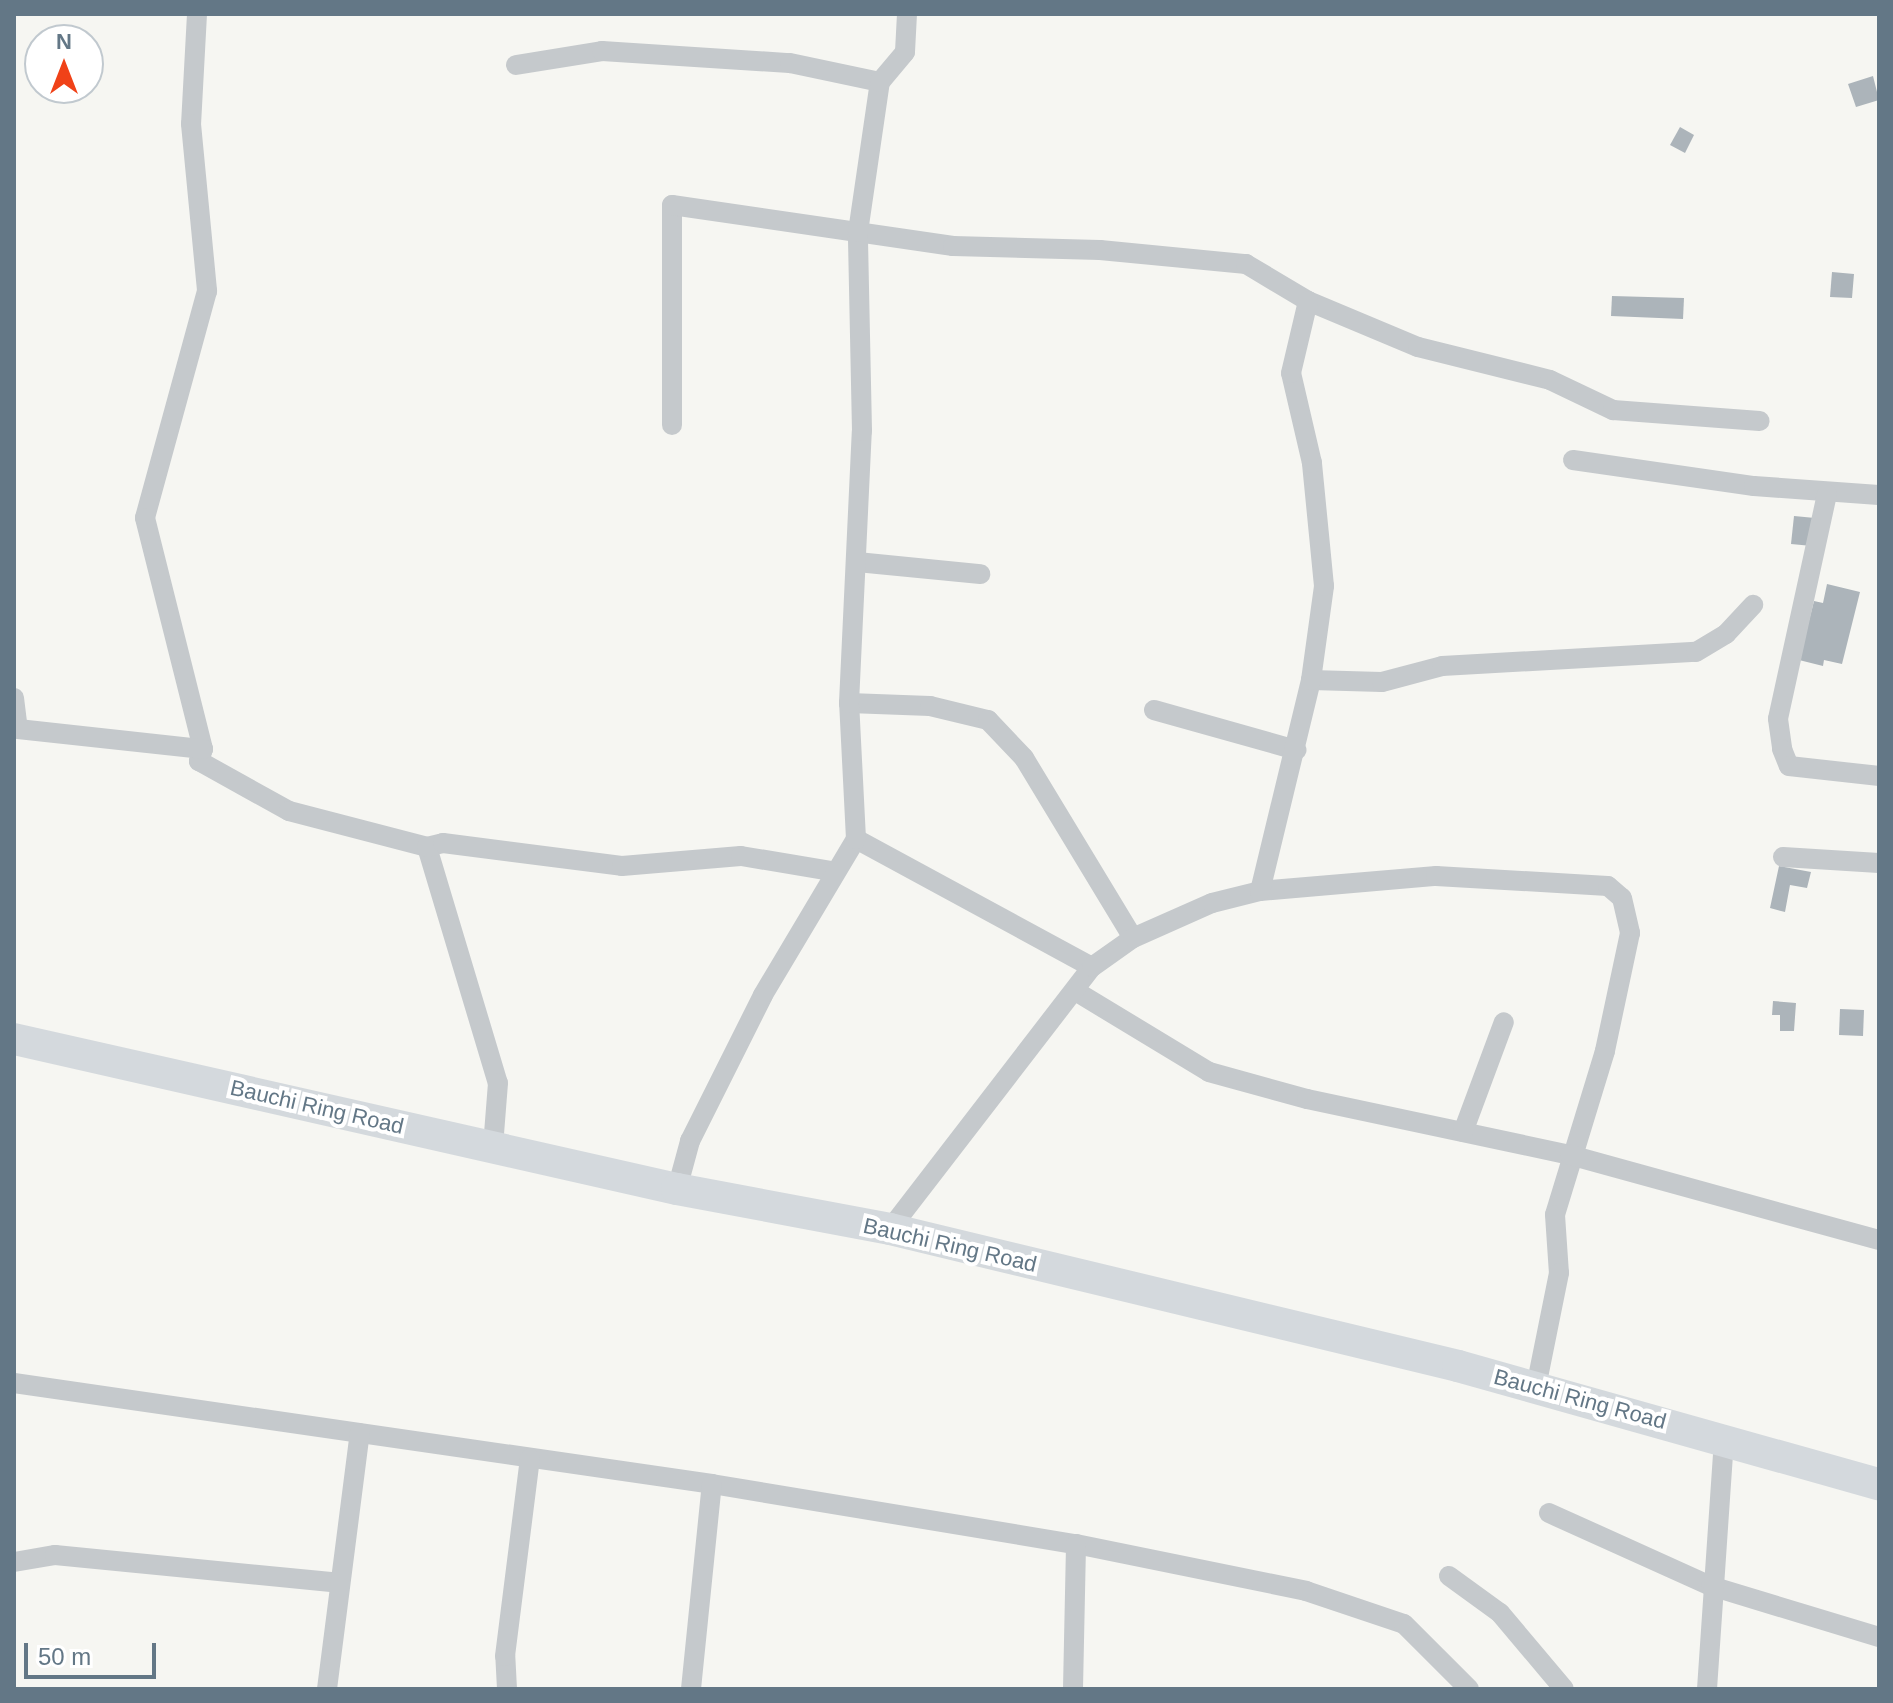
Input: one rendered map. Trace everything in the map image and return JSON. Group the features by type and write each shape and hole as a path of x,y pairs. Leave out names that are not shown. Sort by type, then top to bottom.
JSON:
{"main road":[{"name":"Bauchi Ring Road","path":"14,1039 677,1189 890,1229 1536,1387 1879,1484"}],"street":[{"path":"197,14 191,124 207,291 145,518 203,749 199,761 289,811 427,847 443,843 622,866 741,856 832,871"},
{"path":"677,1189 706,1108 832,871 856,839 849,703 862,431 858,232 880,82 905,52 907,14"},
{"path":"516,65 602,51 790,63 880,82"},
{"path":"672,425 672,205 953,246 1100,250 1246,264 1308,301 1418,347 1550,380 1613,410 1760,421"},
{"path":"1260,891 1311,680 1324,586 1312,463 1291,373 1308,301"},
{"path":"1573,460 1827,494 1879,495"},
{"path":"1827,494 1778,719 1782,749 1789,766 1879,776"},
{"path":"857,562 980,574"},
{"path":"1311,680 1382,682 1442,666 1644,659 1696,652 1726,634 1753,605"},
{"path":"14,698 18,729 203,749"},
{"path":"849,703 930,706 988,720 1024,758 1133,938"},
{"path":"1154,710 1296,750"},
{"path":"856,839 1092,967"},
{"path":"427,847 498,1083 493,1147"},
{"path":"1783,857 1879,863"},
{"path":"890,1229 1077,992 1092,967 1133,938 1212,903 1260,891 1436,876 1608,886 1622,898 1630,933 1605,1051 1570,1155 1555,1215 1556,1293 1536,1387"},
{"path":"1077,992 1209,1072 1570,1155 1879,1240"},
{"path":"1463,1132 1504,1022"},
{"path":"14,1383 712,1484 1076,1544 1306,1591 1404,1624 1469,1689"},
{"path":"327,1689 360,1433"},
{"path":"1707,1689 1711,1586 1724,1438"},
{"path":"507,1689 505,1656 530,1459"},
{"path":"691,1689 712,1484"},
{"path":"1549,1513 1711,1586 1879,1637"},
{"path":"1073,1689 1076,1544"},
{"path":"14,1562 55,1555 339,1583"},
{"path":"1449,1576 1500,1613 1564,1689"}],"building":[{"path":"1873,76 1879,100 1856,107 1848,84"},
{"path":"1680,127 1694,135 1685,153 1670,145"},
{"path":"1832,272 1854,274 1852,298 1830,297"},
{"path":"1612,296 1684,298 1683,319 1611,316"},
{"path":"1794,516 1815,518 1812,546 1791,544"},
{"path":"1827,584 1860,592 1842,664 1824,660 1823,666 1799,660 1814,601 1823,603"},
{"path":"1779,866 1811,872 1807,888 1790,885 1785,912 1770,908"},
{"path":"1773,1001 1796,1003 1794,1031 1780,1031 1780,1015 1772,1015"},
{"path":"1840,1009 1864,1010 1863,1036 1839,1035"}]}
